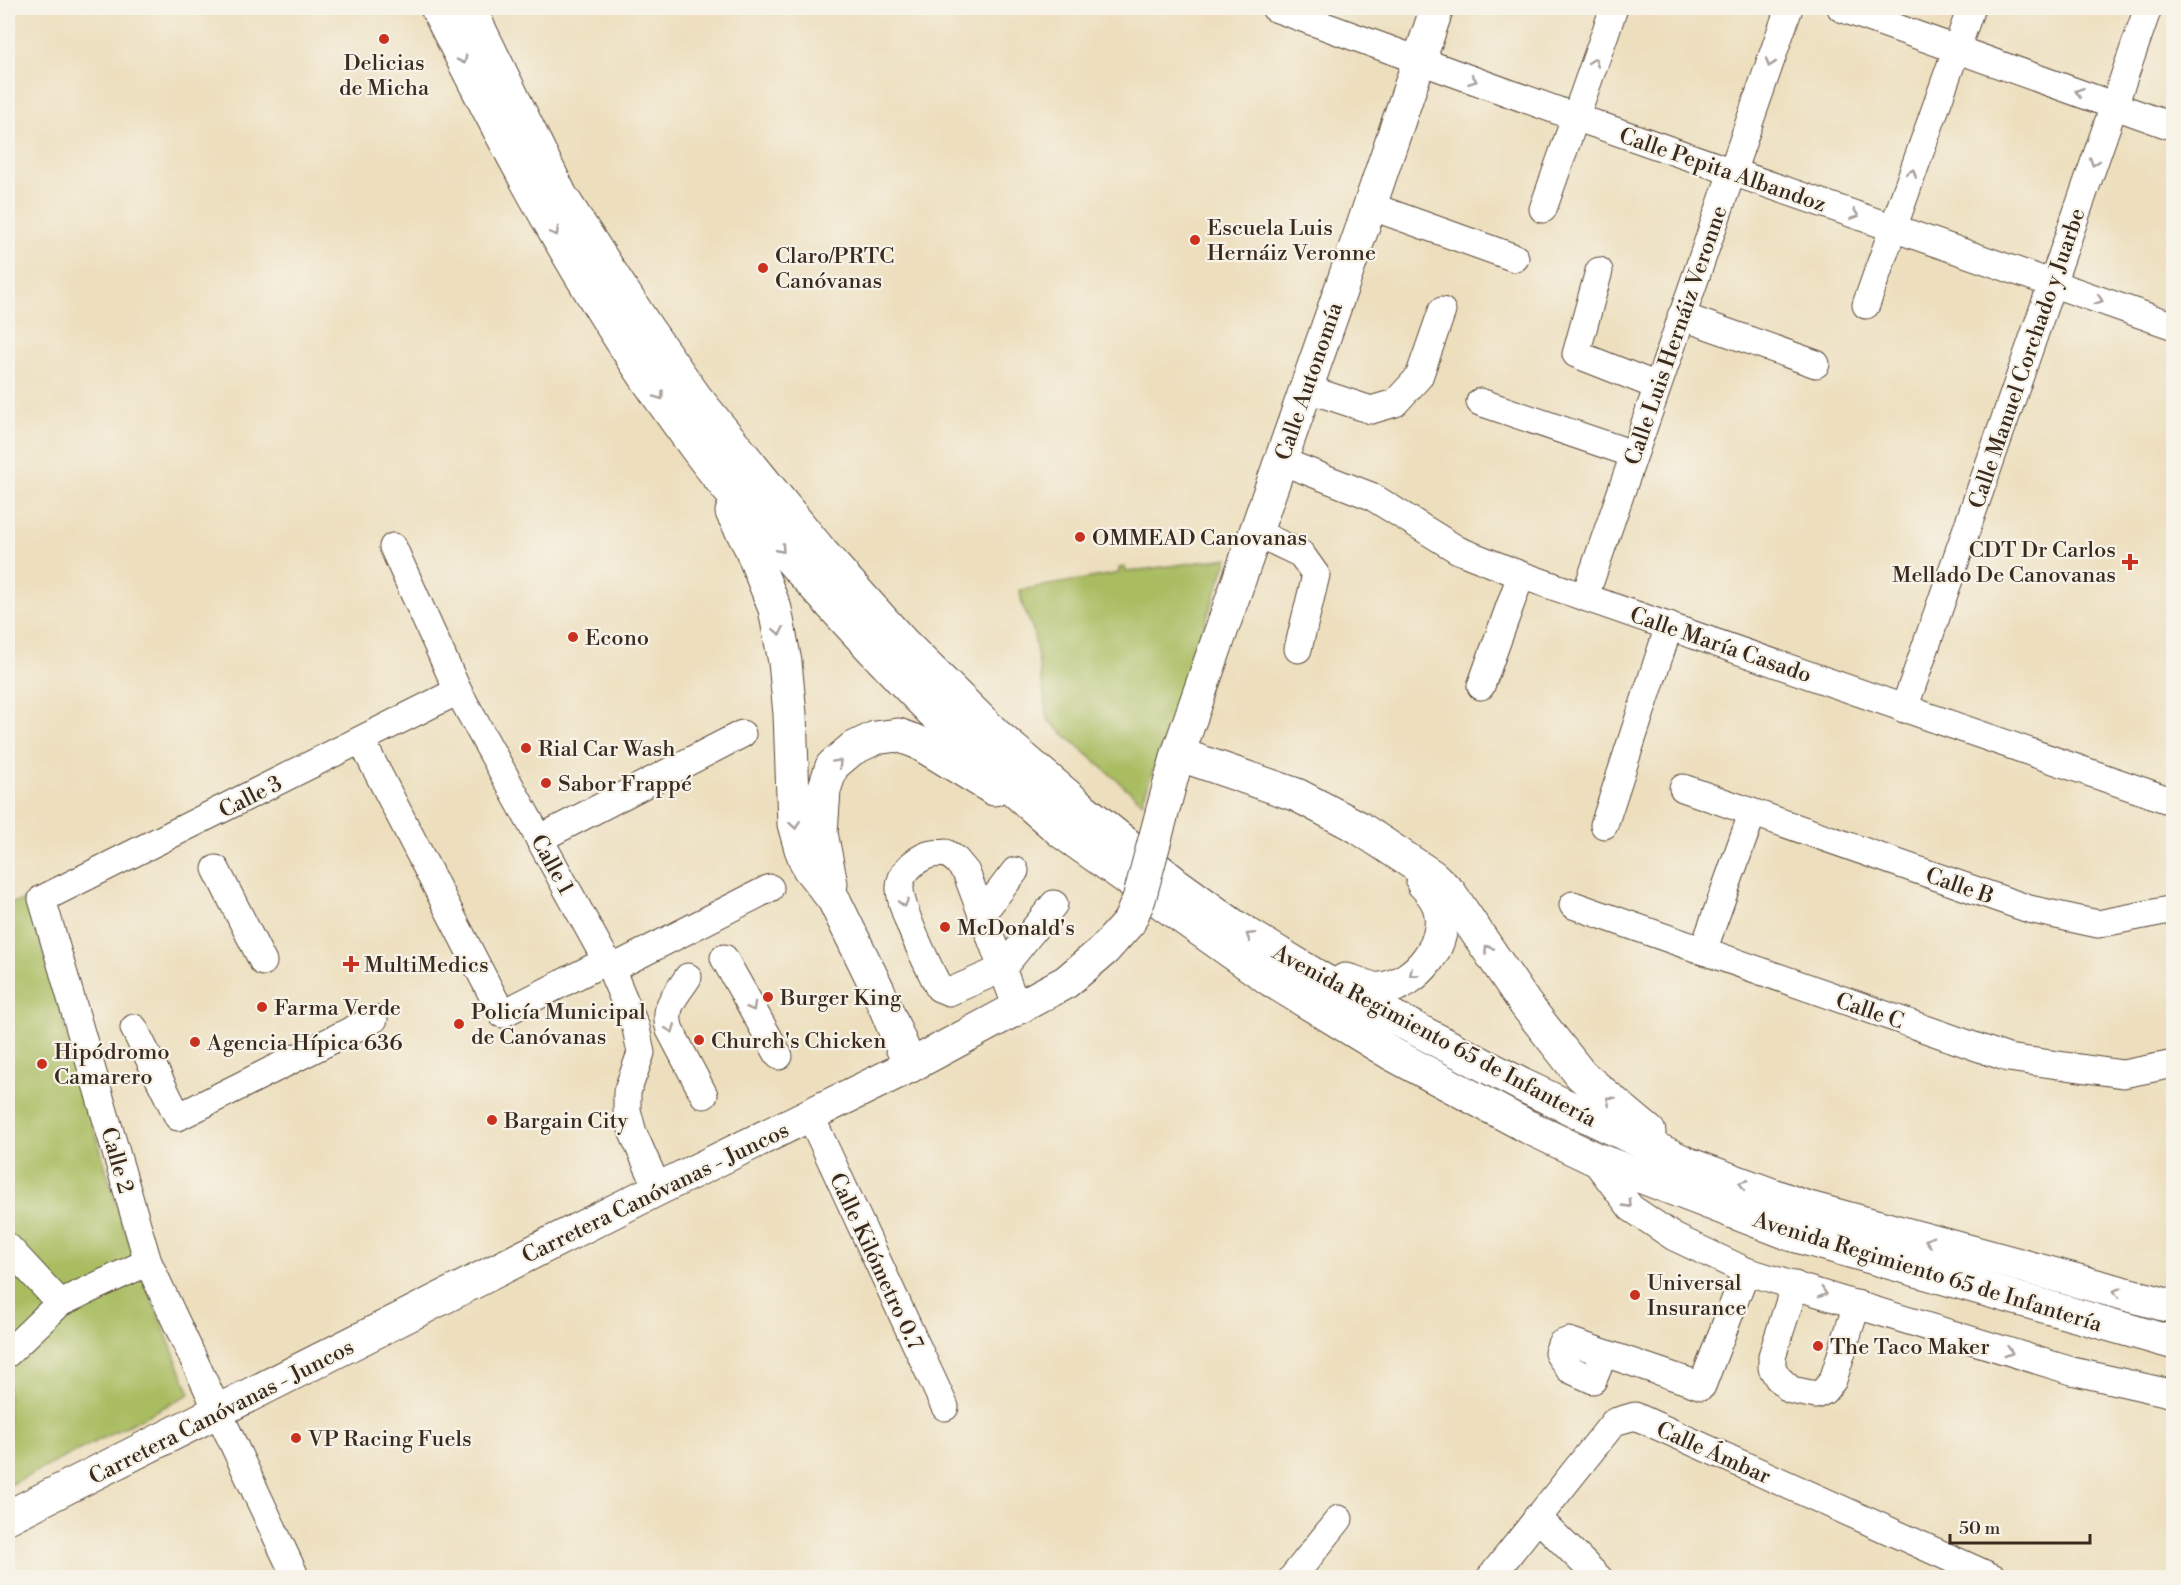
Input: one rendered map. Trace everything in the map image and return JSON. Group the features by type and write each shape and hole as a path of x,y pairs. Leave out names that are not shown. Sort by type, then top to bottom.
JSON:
{"main road":[{"name":"Avenida Regimiento 65 de Infantería","path":"437,8 548,220 596,300 694,446 762,528 867,645 942,721 1030,805 1062,832 1271,980 1392,1054 1528,1127 1593,1158 1793,1235 2174,1343"},
{"name":"Avenida Regimiento 65 de Infantería","path":"469,8 561,196 646,327 696,398 822,553 902,642 1004,742 1176,884 1234,926 1321,979 1522,1085 1688,1164 1805,1207 2174,1307"},
{"name":"Calle Autonomía","path":"1178,754 1437,8"},
{"path":"694,446 704,475 735,515 751,548 775,609 785,662 790,714 794,824 808,867 834,900 878,990 910,1066"},
{"path":"834,900 821,833 824,790 832,766 852,749 875,738 898,735 917,742 1000,793 1030,805"},
{"path":"1178,754 1297,795 1358,827 1432,876 1450,893 1526,1005 1581,1075 1688,1164"},
{"name":"Carretera Canóvanas - Juncos","path":"8,1517 658,1189 910,1066 1066,982 1104,950 1129,922 1139,898 1178,754"},
{"path":"1321,979 1354,981 1378,990 1399,984 1416,972 1431,955 1442,922 1439,905 1400,853"}],"street":[{"name":"Calle Pepita Albandoz","path":"1275,8 1575,117 2174,326"},
{"path":"1543,209 1614,8"},
{"name":"Calle Luis Hernáiz Veronne","path":"1585,596 1790,8"},
{"path":"1841,8 2174,126"},
{"path":"1866,305 1971,8"},
{"name":"Calle Manuel Corchado y Juarbe","path":"1904,709 2148,8"},
{"path":"1370,206 1515,258"},
{"path":"1599,271 1576,354 1657,386"},
{"path":"1305,388 1371,410 1395,403 1419,377 1442,311"},
{"path":"1681,316 1816,364"},
{"path":"1480,402 1633,454"},
{"name":"Calle María Casado","path":"1281,461 1371,496 1458,550 1521,575 2174,802"},
{"path":"1255,532 1300,554 1316,575 1298,649"},
{"name":"Calle 1","path":"393,547 458,691 608,965 636,1028 640,1053 627,1092 627,1110 633,1133 658,1189"},
{"path":"1480,686 1521,575"},
{"path":"1604,825 1670,626"},
{"name":"Calle 3","path":"42,899 458,691"},
{"path":"539,838 742,734"},
{"path":"361,740 502,1014 770,888"},
{"name":"Calle B","path":"1683,788 2029,909 2098,924 2174,909"},
{"path":"1704,951 1752,814"},
{"path":"1017,1008 1002,969 966,872 956,860 946,853 927,855 910,865 903,877 900,888 908,918 939,988 949,992 1002,969 1054,904"},
{"path":"216,869 263,962"},
{"path":"982,914 1015,871"},
{"name":"Calle 2","path":"42,899 148,1262 296,1578"},
{"name":"Calle C","path":"1573,905 2008,1058 2123,1074 2174,1065"},
{"path":"724,958 779,1056"},
{"path":"688,977 667,1011 667,1020 704,1095"},
{"path":"134,1028 178,1117 374,1019"},
{"name":"Calle Kilómetro 0.7","path":"810,1115 945,1407"},
{"path":"1593,1158 1631,1208 1674,1237 1746,1270 2072,1371 2174,1394"},
{"path":"8,1247 60,1303"},
{"path":"8,1353 60,1303 148,1262"},
{"path":"1604,1353 1702,1386 1746,1270"},
{"path":"1796,1285 1772,1356 1772,1363 1778,1378 1791,1390 1816,1395 1824,1391 1833,1380 1857,1304"},
{"name":"Calle Ámbar","path":"1490,1578 1614,1422 1635,1416 1994,1578"},
{"path":"1537,1517 1599,1578"},
{"path":"1293,1578 1339,1519"}],"green space":[{"path":"1228,558 1142,802 1048,720 1033,630 1022,604 1020,590 1119,573 1119,568 1125,567 1126,572"},
{"name":"Hipódromo Camarero","path":"28,899 122,1224 190,1394 8,1486 8,904"}],"place":[{"name":"Delicias de Micha","path":"384,39"},
{"name":"Escuela Luis Hernáiz Veronne","path":"1195,240"},
{"name":"Claro/PRTC Canóvanas","path":"763,268"},
{"name":"OMMEAD Canovanas","path":"1080,537"},
{"name":"CDT Dr Carlos Mellado De Canovanas","path":"2130,562"},
{"name":"Econo","path":"573,637"},
{"name":"Rial Car Wash","path":"526,748"},
{"name":"Sabor Frappé","path":"546,783"},
{"name":"McDonald's","path":"945,927"},
{"name":"MultiMedics","path":"351,964"},
{"name":"Burger King","path":"768,997"},
{"name":"Farma Verde","path":"262,1007"},
{"name":"Policía Municipal de Canóvanas","path":"459,1024"},
{"name":"Church's Chicken","path":"699,1040"},
{"name":"Agencia Hípica 636","path":"195,1042"},
{"name":"Hipódromo Camarero","path":"42,1064"},
{"name":"Bargain City","path":"492,1120"},
{"name":"Universal Insurance","path":"1635,1295"},
{"name":"The Taco Maker","path":"1818,1346"},
{"name":"VP Racing Fuels","path":"296,1438"}]}
